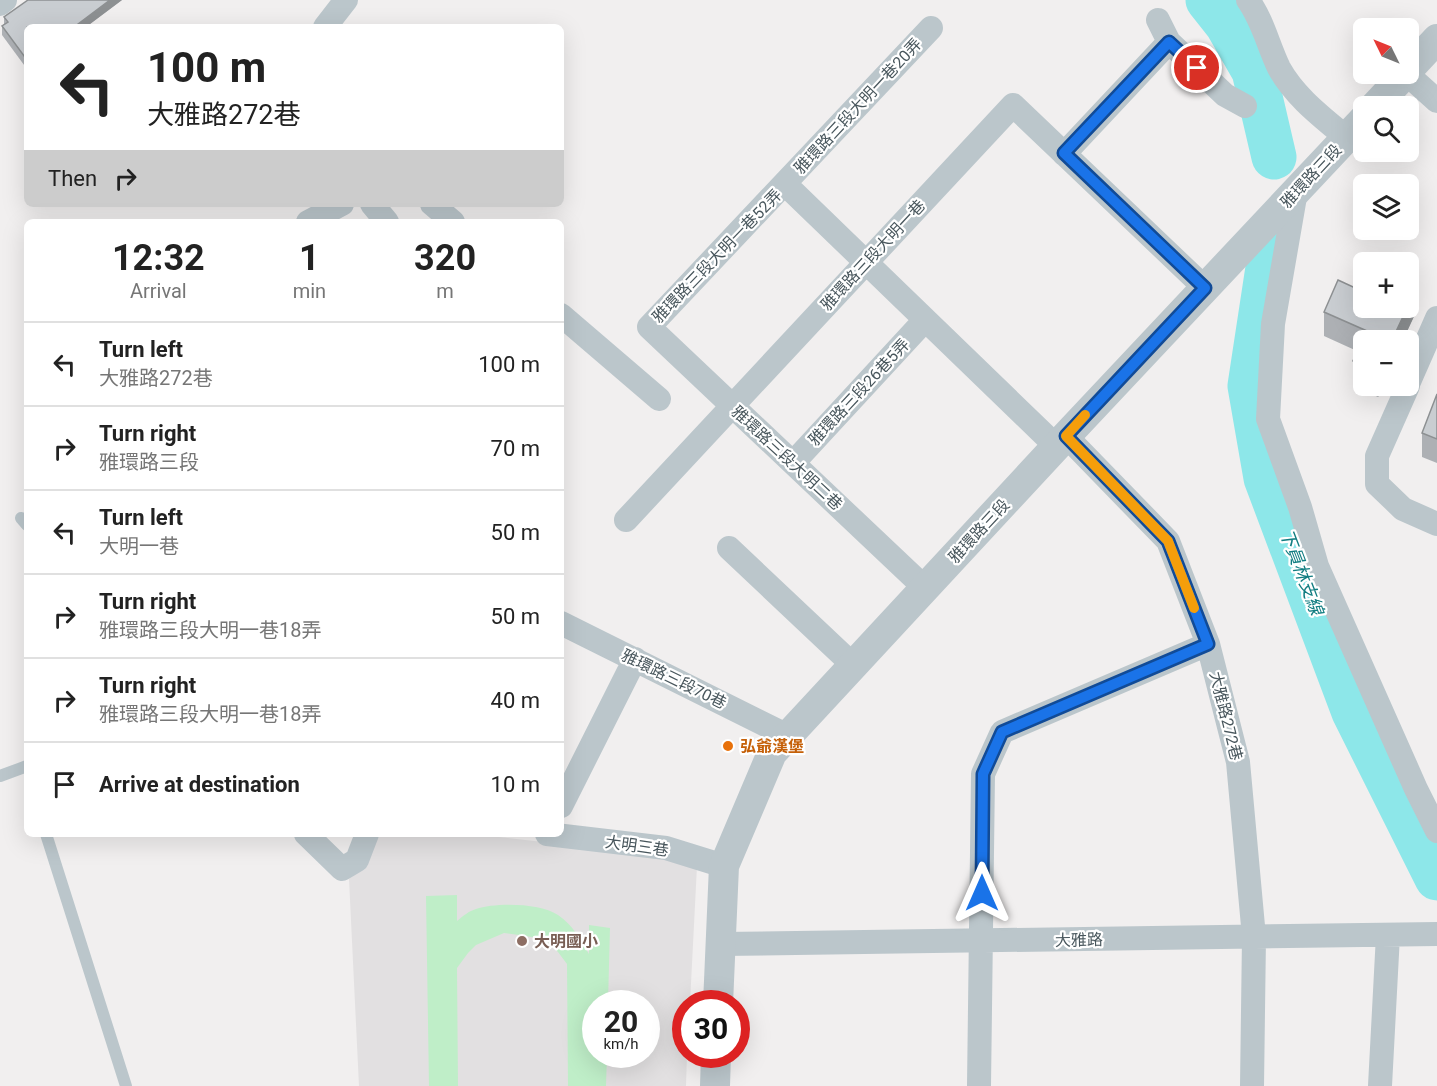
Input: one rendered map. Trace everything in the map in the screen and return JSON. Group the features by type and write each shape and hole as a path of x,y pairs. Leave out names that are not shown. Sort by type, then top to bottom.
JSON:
{"street":[{"path":"0,4 5,0"},
{"path":"327,24 346,0"},
{"path":"1248,0 1258,13 1279,67 1291,86 1304,101 1353,127"},
{"path":"1158,20 1169,42 1225,95 1245,106"},
{"name":"雅環路三段大明一巷20弄","path":"785,184 931,28"},
{"path":"1419,59 1437,39"},
{"path":"1169,42 1064,153 1205,288"},
{"path":"1384,96 1396,84"},
{"path":"1419,84 1437,101"},
{"name":"雅環路三段大明一巷","path":"626,520 1013,105 1064,153"},
{"name":"雅環路三段","path":"719,990 724,867 772,753 1353,130"},
{"path":"785,184 925,320 1061,441"},
{"name":"雅環路三段大明一巷52弄","path":"649,327 785,184"},
{"path":"1296,191 1274,324 1268,419 1300,507 1317,566 1416,789 1437,831"},
{"path":"314,219 336,207"},
{"path":"374,207 384,219"},
{"path":"436,207 450,219"},
{"path":"564,318 659,399"},
{"path":"1419,360 1437,318"},
{"name":"雅環路三段26巷5弄","path":"793,463 925,320"},
{"name":"雅環路三段大明二巷","path":"649,327 925,588"},
{"path":"1403,396 1377,456 1377,484 1403,509 1437,524"},
{"name":"大雅路272巷","path":"1061,441 1168,541 1208,644 1238,762 1254,937 1252,1086"},
{"path":"729,548 853,665"},
{"name":"雅環路三段70巷","path":"564,624 788,736"},
{"path":"979,1086 983,774 1002,732 1208,644"},
{"path":"564,800 634,659"},
{"name":"大明三巷","path":"564,836 666,848 724,867"},
{"path":"309,837 342,869 357,860 366,837"},
{"name":"大雅路","path":"721,944 1437,934"},
{"path":"1380,1086 1388,935"},
{"path":"715,1086 716,1068"}],"lane":[{"path":"0,777 24,770"},
{"path":"47,837 126,1086"}],"shaded area":[{"name":"大明國小","path":"378,837 499,837 672,857 697,866 691,990 672,990 672,1068 687,1068 686,1086 359,1086 349,879 366,866"}],"green space":[{"path":"457,895 457,921 471,911 495,905 530,906 551,911 568,923 589,954 589,925 610,928 608,990 582,990 582,1068 607,1068 606,1086 568,1086 567,964 546,940 504,933 476,945 457,968 458,1086 429,1086 426,896"}],"building":[{"path":"28,0 110,0 78,24 24,24 24,56 2,26 8,22 4,17"},
{"path":"1338,280 1353,287 1353,318 1402,318 1397,330 1365,330 1324,312"},
{"path":"1437,394 1437,439 1422,433"}],"waterway":[{"name":"下員林支線","path":"1208,0 1227,24 1254,71 1274,157"},
{"name":"下員林支線","path":"1271,248 1250,386 1266,478 1354,712 1437,878"}],"slow traffic":[{"path":"1085,415 1066,436 1168,541 1194,608"}],"place":[{"name":"弘爺漢堡","path":"728,746"},
{"name":"大明國小","path":"522,941"}],"route":[{"path":"982,893 983,774 1002,732 1208,644 1168,541 1066,436 1205,288 1064,153 1169,42 1197,68"}]}
